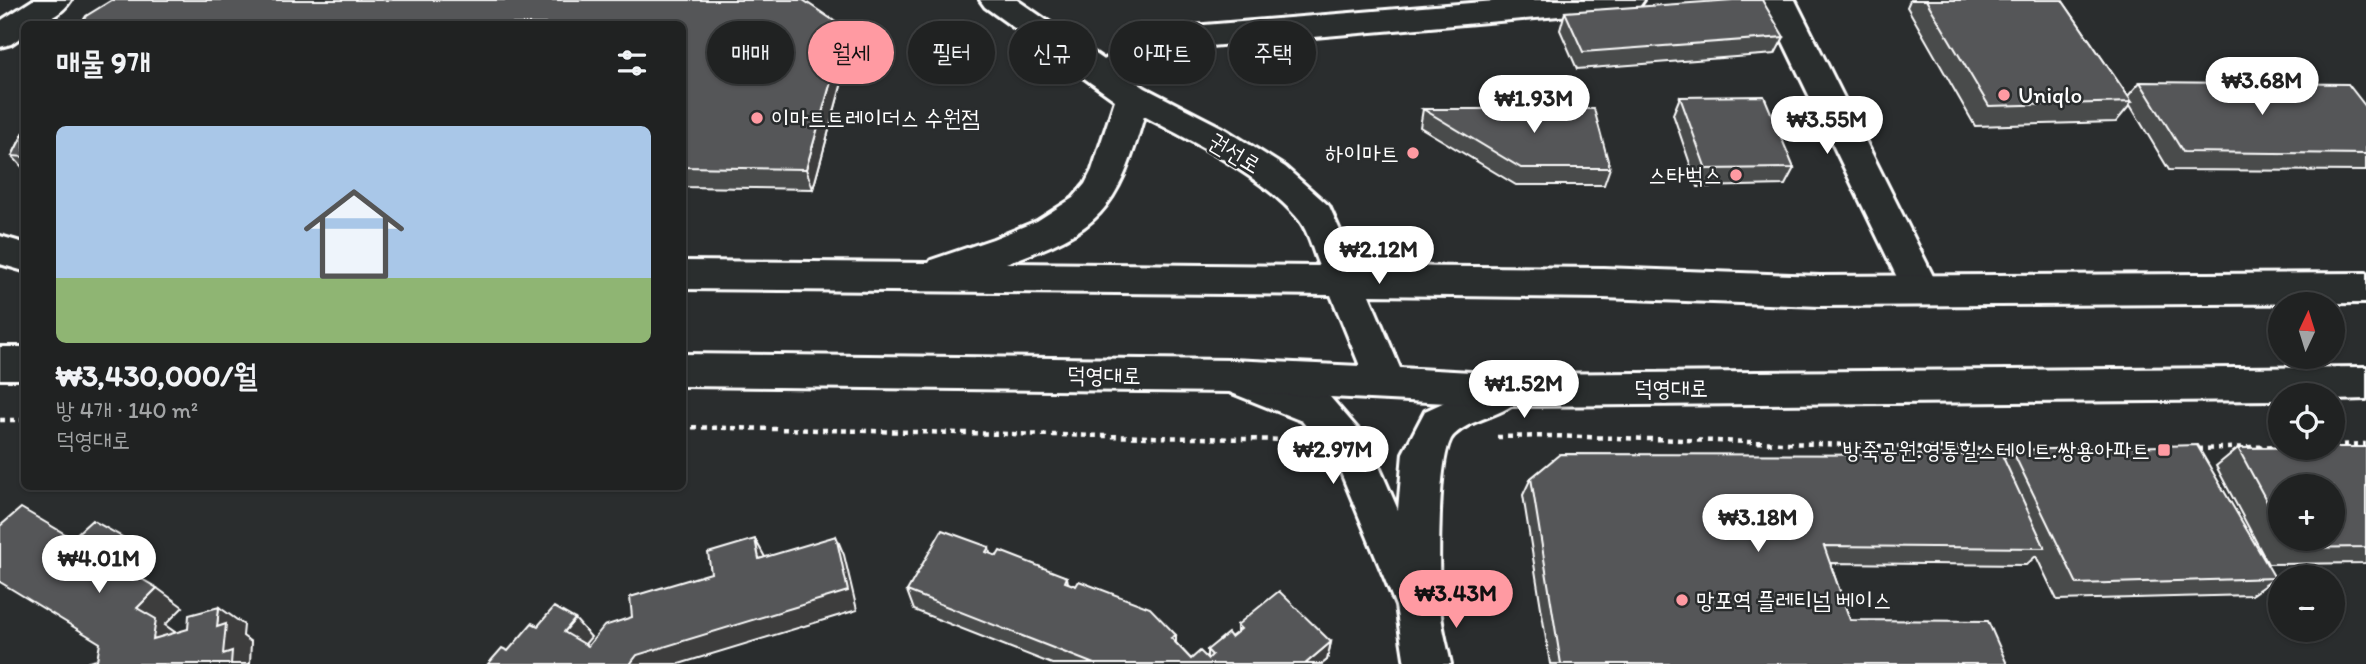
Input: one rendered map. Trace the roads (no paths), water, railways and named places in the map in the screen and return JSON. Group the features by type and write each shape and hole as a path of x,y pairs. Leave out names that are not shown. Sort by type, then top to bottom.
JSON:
{"street":[{"path":"26,21 55,0"},
{"name":"권선로","path":"996,0 1118,85 1211,137 1273,176 1316,215 1386,382"},
{"path":"921,278 1061,227 1097,195 1114,156 1118,85 1168,39 1628,0"},
{"path":"1779,0 1922,290"},
{"path":"6,35 21,24"},
{"path":"0,250 21,256"},
{"path":"0,265 21,266"},
{"path":"686,275 1612,284 1820,291 2366,288"},
{"path":"0,363 21,363"},
{"name":"덕영대로","path":"686,370 1231,376 1506,390 2366,383"},
{"path":"1231,376 1316,409 1353,453 1418,608"},
{"path":"1428,664 1418,608 1423,453 1439,423 1506,390"}],"place":[{"name":"Uniqlo","path":"2004,95"},
{"name":"이마트트레이더스 수원점","path":"757,118"},
{"name":"하이마트","path":"1413,153"},
{"name":"스타벅스","path":"1736,175"},
{"name":"방죽공원.영통힐스테이트.쌍용아파트","path":"2164,450"},
{"name":"망포역 플레티넘 베이스","path":"1682,600"}]}
